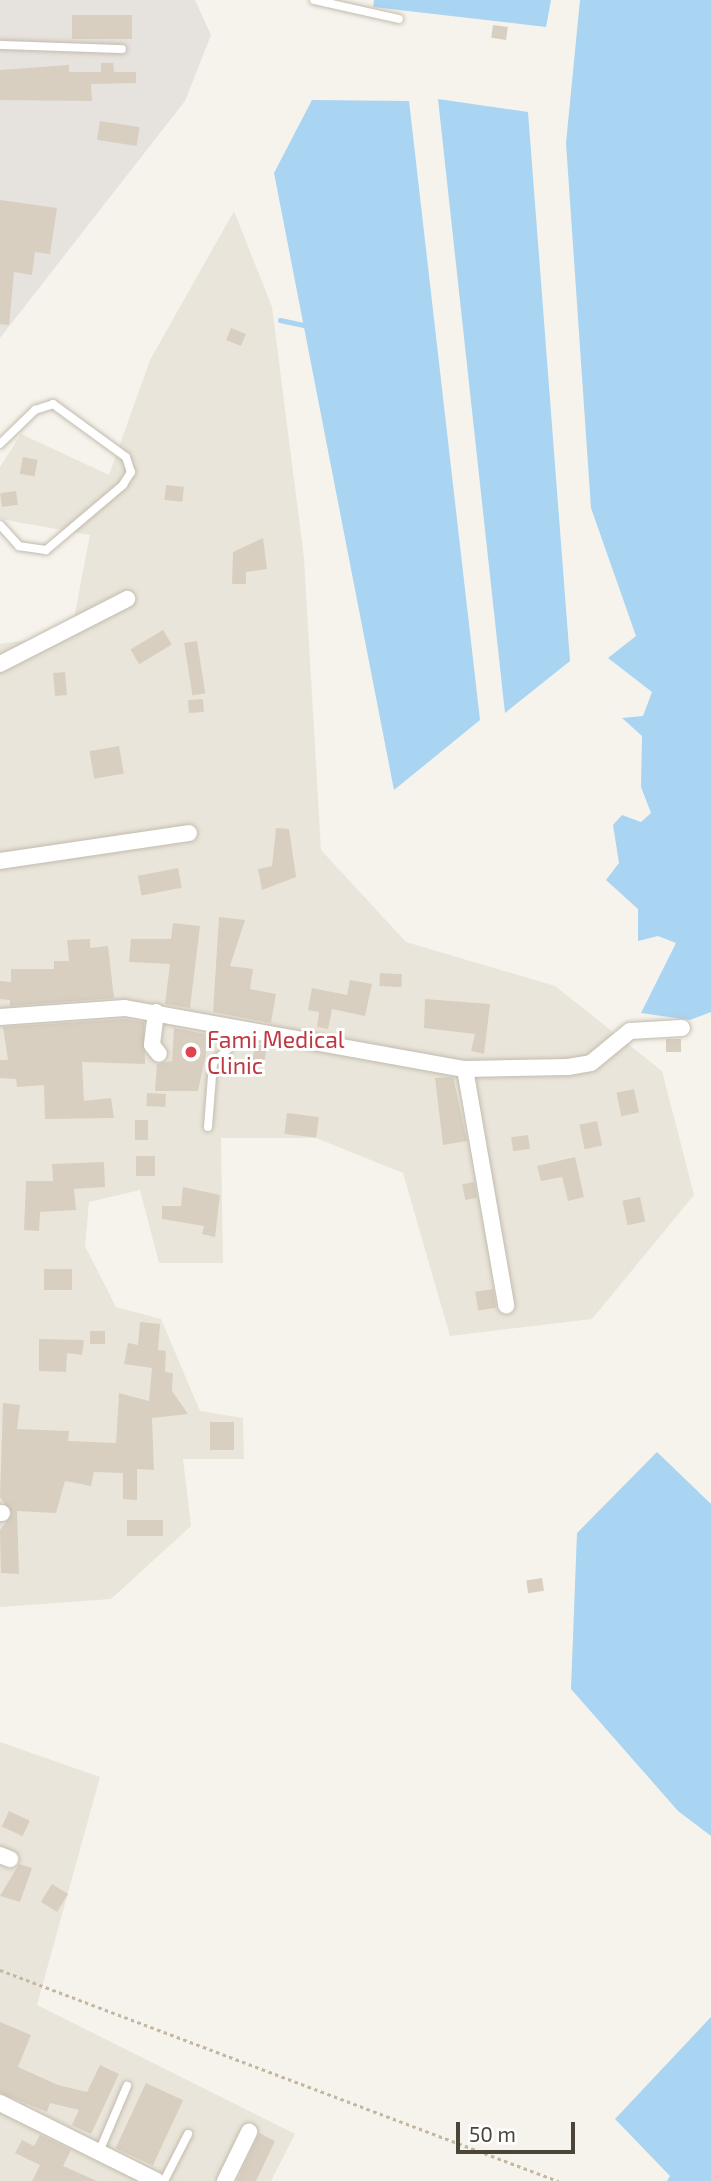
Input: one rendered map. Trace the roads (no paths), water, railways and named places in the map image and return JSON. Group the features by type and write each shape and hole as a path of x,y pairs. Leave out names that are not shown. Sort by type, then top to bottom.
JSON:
{"street":[{"path":"0,664 127,599"},
{"path":"0,861 189,833"},
{"path":"0,1017 125,1008 234,1024 464,1069 568,1068 591,1063 630,1031 682,1028"},
{"path":"156,1012 152,1045 159,1054"},
{"path":"464,1069 506,1305"},
{"path":"0,2103 157,2181"},
{"path":"225,2181 249,2132"}],"lane":[{"path":"314,0 399,19"},
{"path":"0,45 122,49"},
{"path":"0,444 42,405 53,404 125,457 131,471 124,485 46,550 19,546 0,525"},
{"path":"208,1127 213,1063 228,1049 234,1024"},
{"path":"99,2152 127,2086"},
{"path":"163,2181 188,2134"}],"water":[{"path":"374,0 551,0 546,27 373,7"},
{"path":"580,0 711,0 711,1012 690,1020 641,1013 676,943 658,936 638,941 638,909 606,880 619,863 613,825 622,815 641,822 651,813 641,787 642,736 622,718 643,716 652,692 608,658 636,636 591,508 566,143"},
{"path":"438,99 528,112 570,661 505,713"},
{"path":"312,100 409,101 480,720 394,790 274,173"},
{"path":"657,1452 711,1504 711,1836 678,1811 571,1689 577,1533"},
{"path":"711,2017 711,2181 667,2181 670,2176 615,2119"}],"waterway":[{"path":"280,320 304,325"}],"place":[{"name":"Fami Medical Clinic","path":"191,1052"}]}
